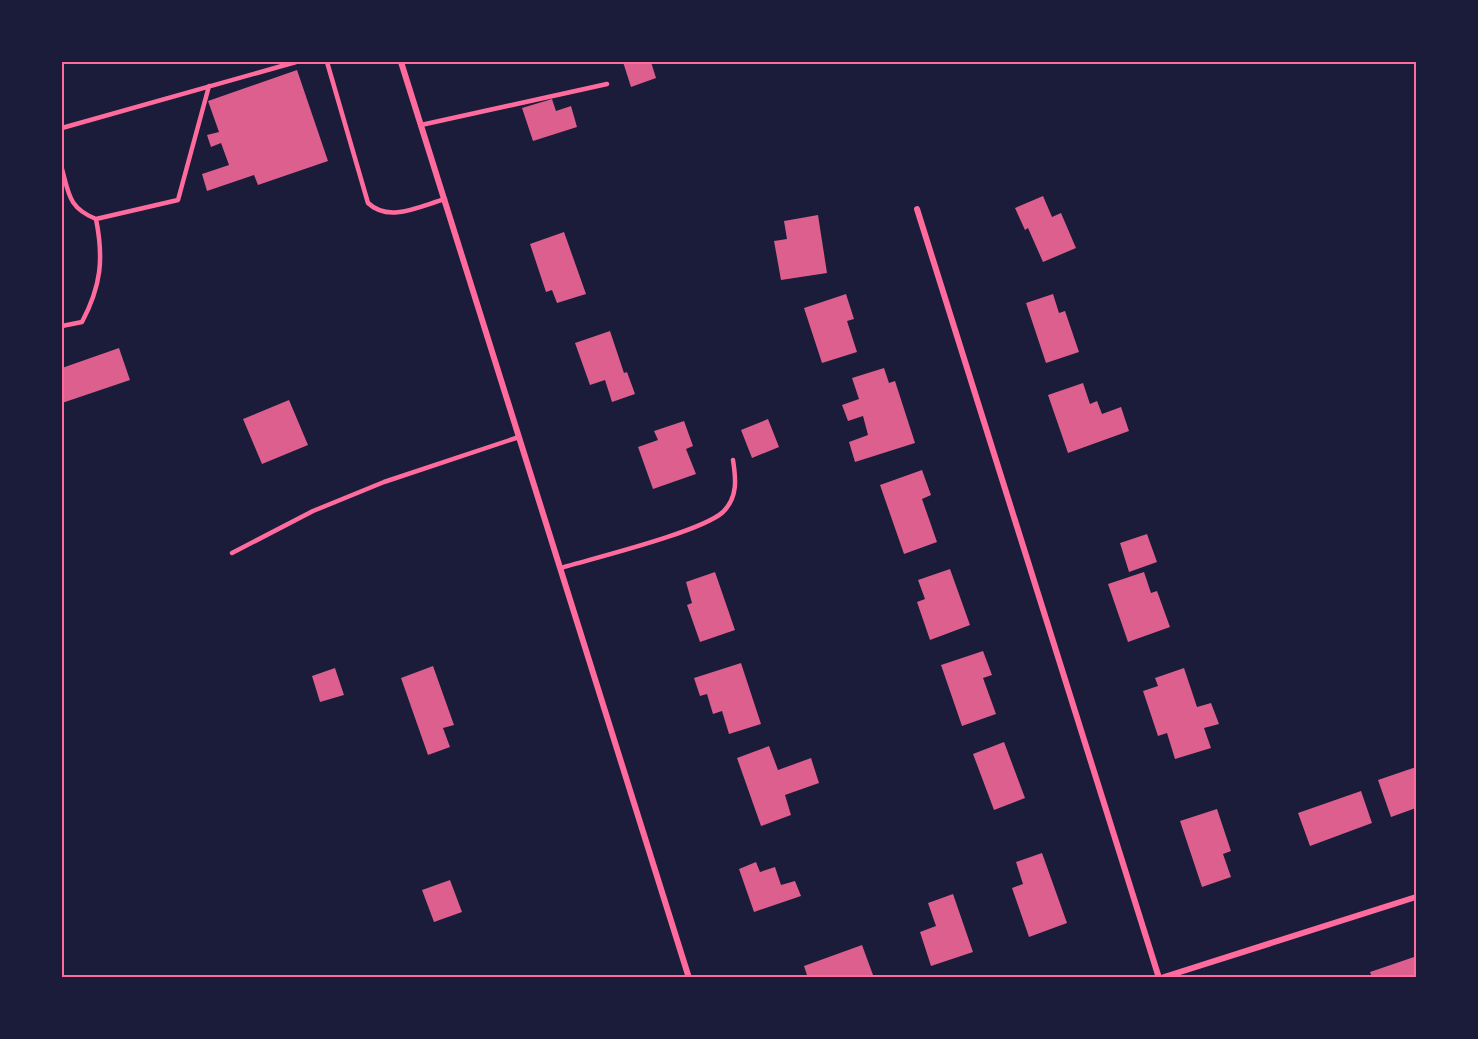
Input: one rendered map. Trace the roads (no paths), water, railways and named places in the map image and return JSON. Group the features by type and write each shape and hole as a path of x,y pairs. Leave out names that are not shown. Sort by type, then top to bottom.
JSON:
{"street":[{"path":"401,62 689,978"},
{"path":"917,209 1160,978 1416,897"}],"lane":[{"path":"62,128 296,62"},
{"path":"327,62 368,203 375,210 390,214 445,200"},
{"path":"421,125 607,84"},
{"path":"62,169 72,202 81,213 96,219 178,200 209,86"},
{"path":"62,326 82,322 95,297 102,248 96,219"},
{"path":"232,553 313,511 364,490 519,437"},
{"path":"561,568 670,535 713,519 722,512 732,497 736,479 733,460"}]}
